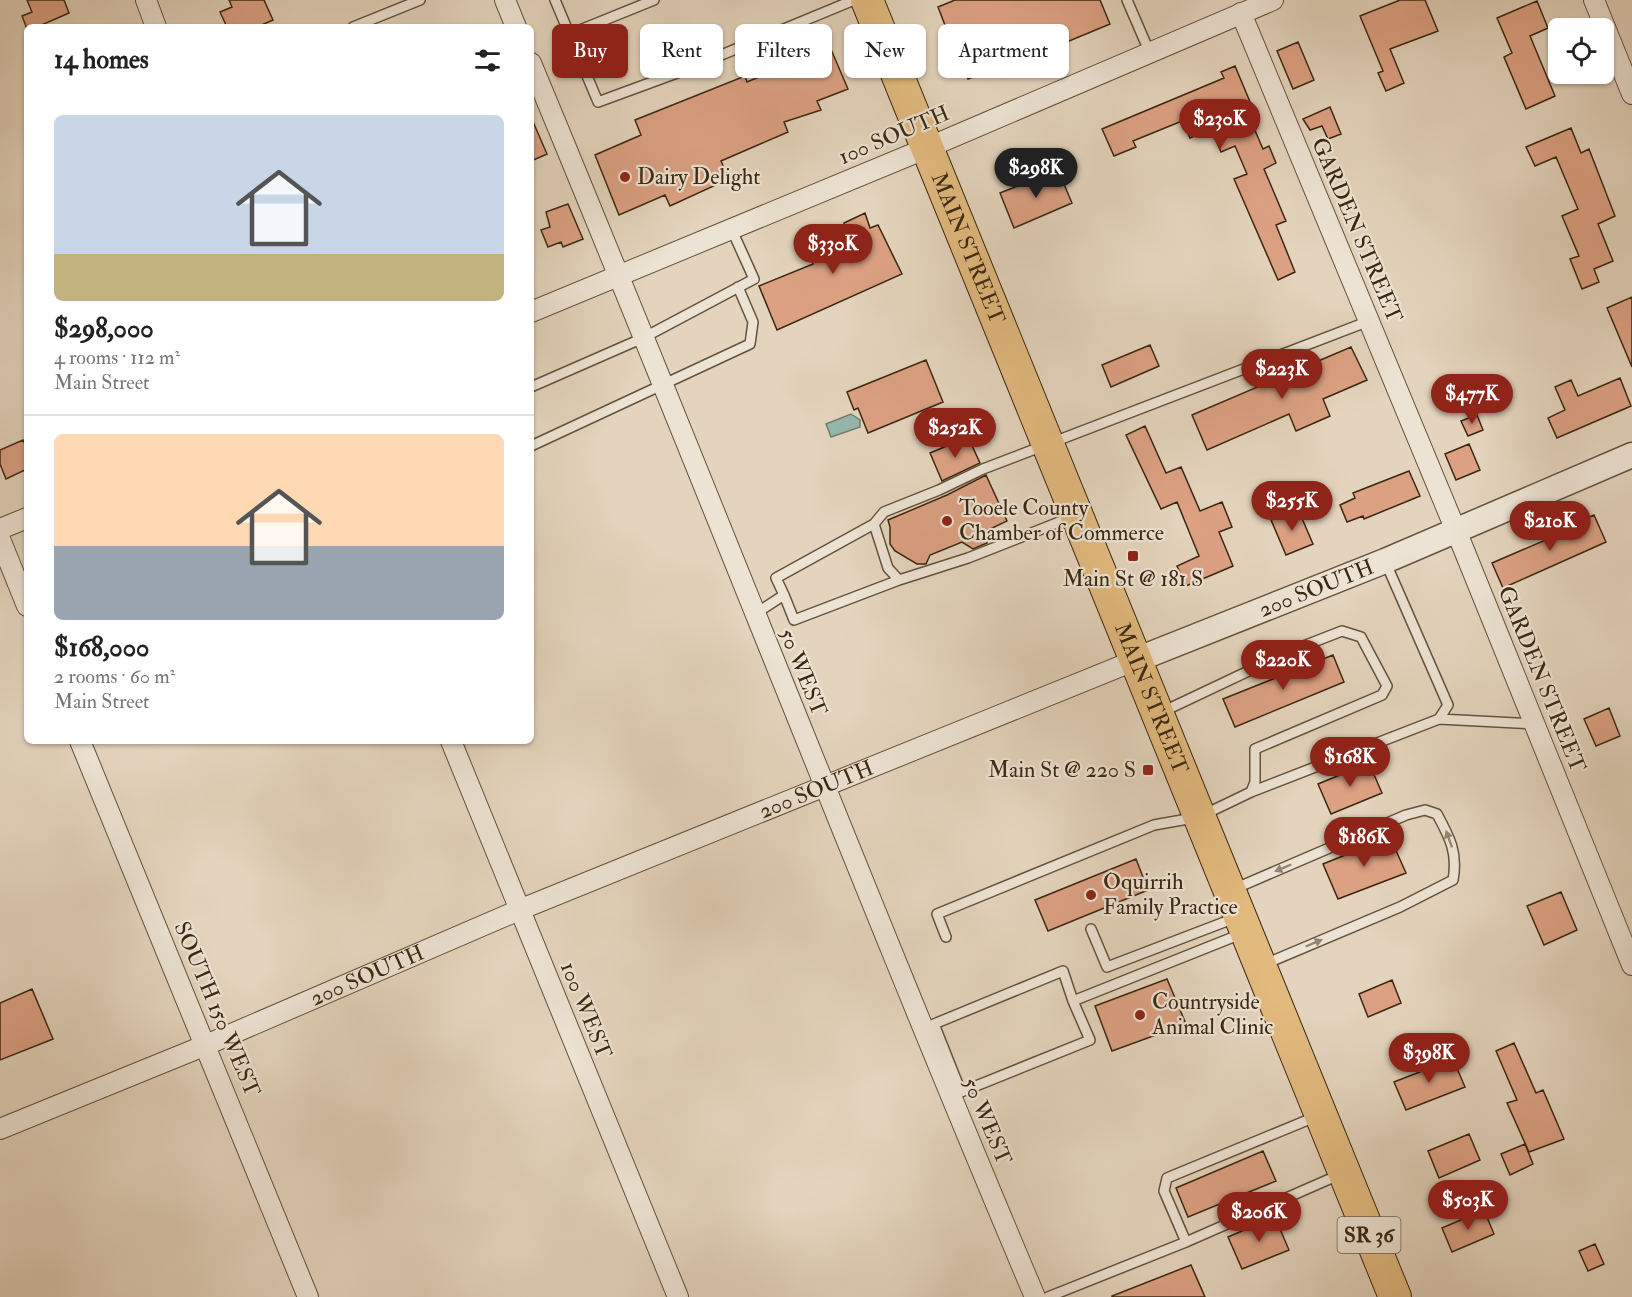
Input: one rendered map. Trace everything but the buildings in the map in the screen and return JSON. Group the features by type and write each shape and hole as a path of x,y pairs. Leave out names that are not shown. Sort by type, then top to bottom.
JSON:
{"highway":[{"name":"MAIN STREET","path":"867,3 1395,1297"}],"street":[{"path":"146,0 155,24"},
{"path":"505,0 515,24"},
{"name":"100 SOUTH","path":"534,311 927,148 1243,8 1274,0"},
{"path":"1594,0 1632,94"},
{"name":"GARDEN STREET","path":"1243,8 1632,965"},
{"name":"50 WEST","path":"534,70 644,338 914,1012 1035,1297"},
{"name":"200 SOUTH","path":"0,1129 206,1045 519,910 1385,561 1632,455"},
{"path":"0,529 24,519"},
{"path":"0,539 24,599"},
{"name":"SOUTH 150 WEST","path":"81,744 308,1297"},
{"name":"100 WEST","path":"452,744 678,1297"}],"lane":[{"path":"360,24 420,0"},
{"path":"555,0 566,24"},
{"path":"595,24 654,0"},
{"path":"1127,0 1149,51"},
{"path":"588,78 598,102 867,3"},
{"path":"534,386 644,338 754,279 731,228"},
{"path":"534,445 663,387 750,344 753,322 738,287"},
{"path":"1077,516 968,558 899,580 794,620 776,578 874,524 884,512 1048,444 1369,321"},
{"path":"874,524 888,568 899,580"},
{"path":"1385,561 1448,705 1439,719"},
{"path":"755,614 784,595"},
{"path":"1158,714 1293,650 1341,631 1361,637 1387,686 1382,695 1255,749 1255,782 1251,792"},
{"path":"946,938 937,914 1154,825 1199,816 1251,792 1439,719 1535,724"},
{"path":"1073,1001 1238,913 1406,815 1425,810 1437,814 1448,835 1456,861 1453,880 1400,907 1260,966"},
{"path":"1091,929 1107,967 1238,913"},
{"path":"1063,971 1073,1001 1090,1040 961,1092 934,1024 1063,971"},
{"path":"1186,1242 1164,1191 1167,1178 1320,1115"},
{"path":"1048,1297 1186,1242 1344,1173"}],"water":[{"path":"851,414 860,420 860,427 831,437 826,424"}],"place":[{"name":"Dairy Delight","path":"625,177"},
{"name":"Tooele County Chamber of Commerce","path":"947,521"},
{"name":"Main St @ 181 S","path":"1133,556"},
{"name":"Main St @ 220 S","path":"1148,770"},
{"name":"Oquirrih Family Practice","path":"1091,895"},
{"name":"Countryside Animal Clinic","path":"1140,1015"}]}
